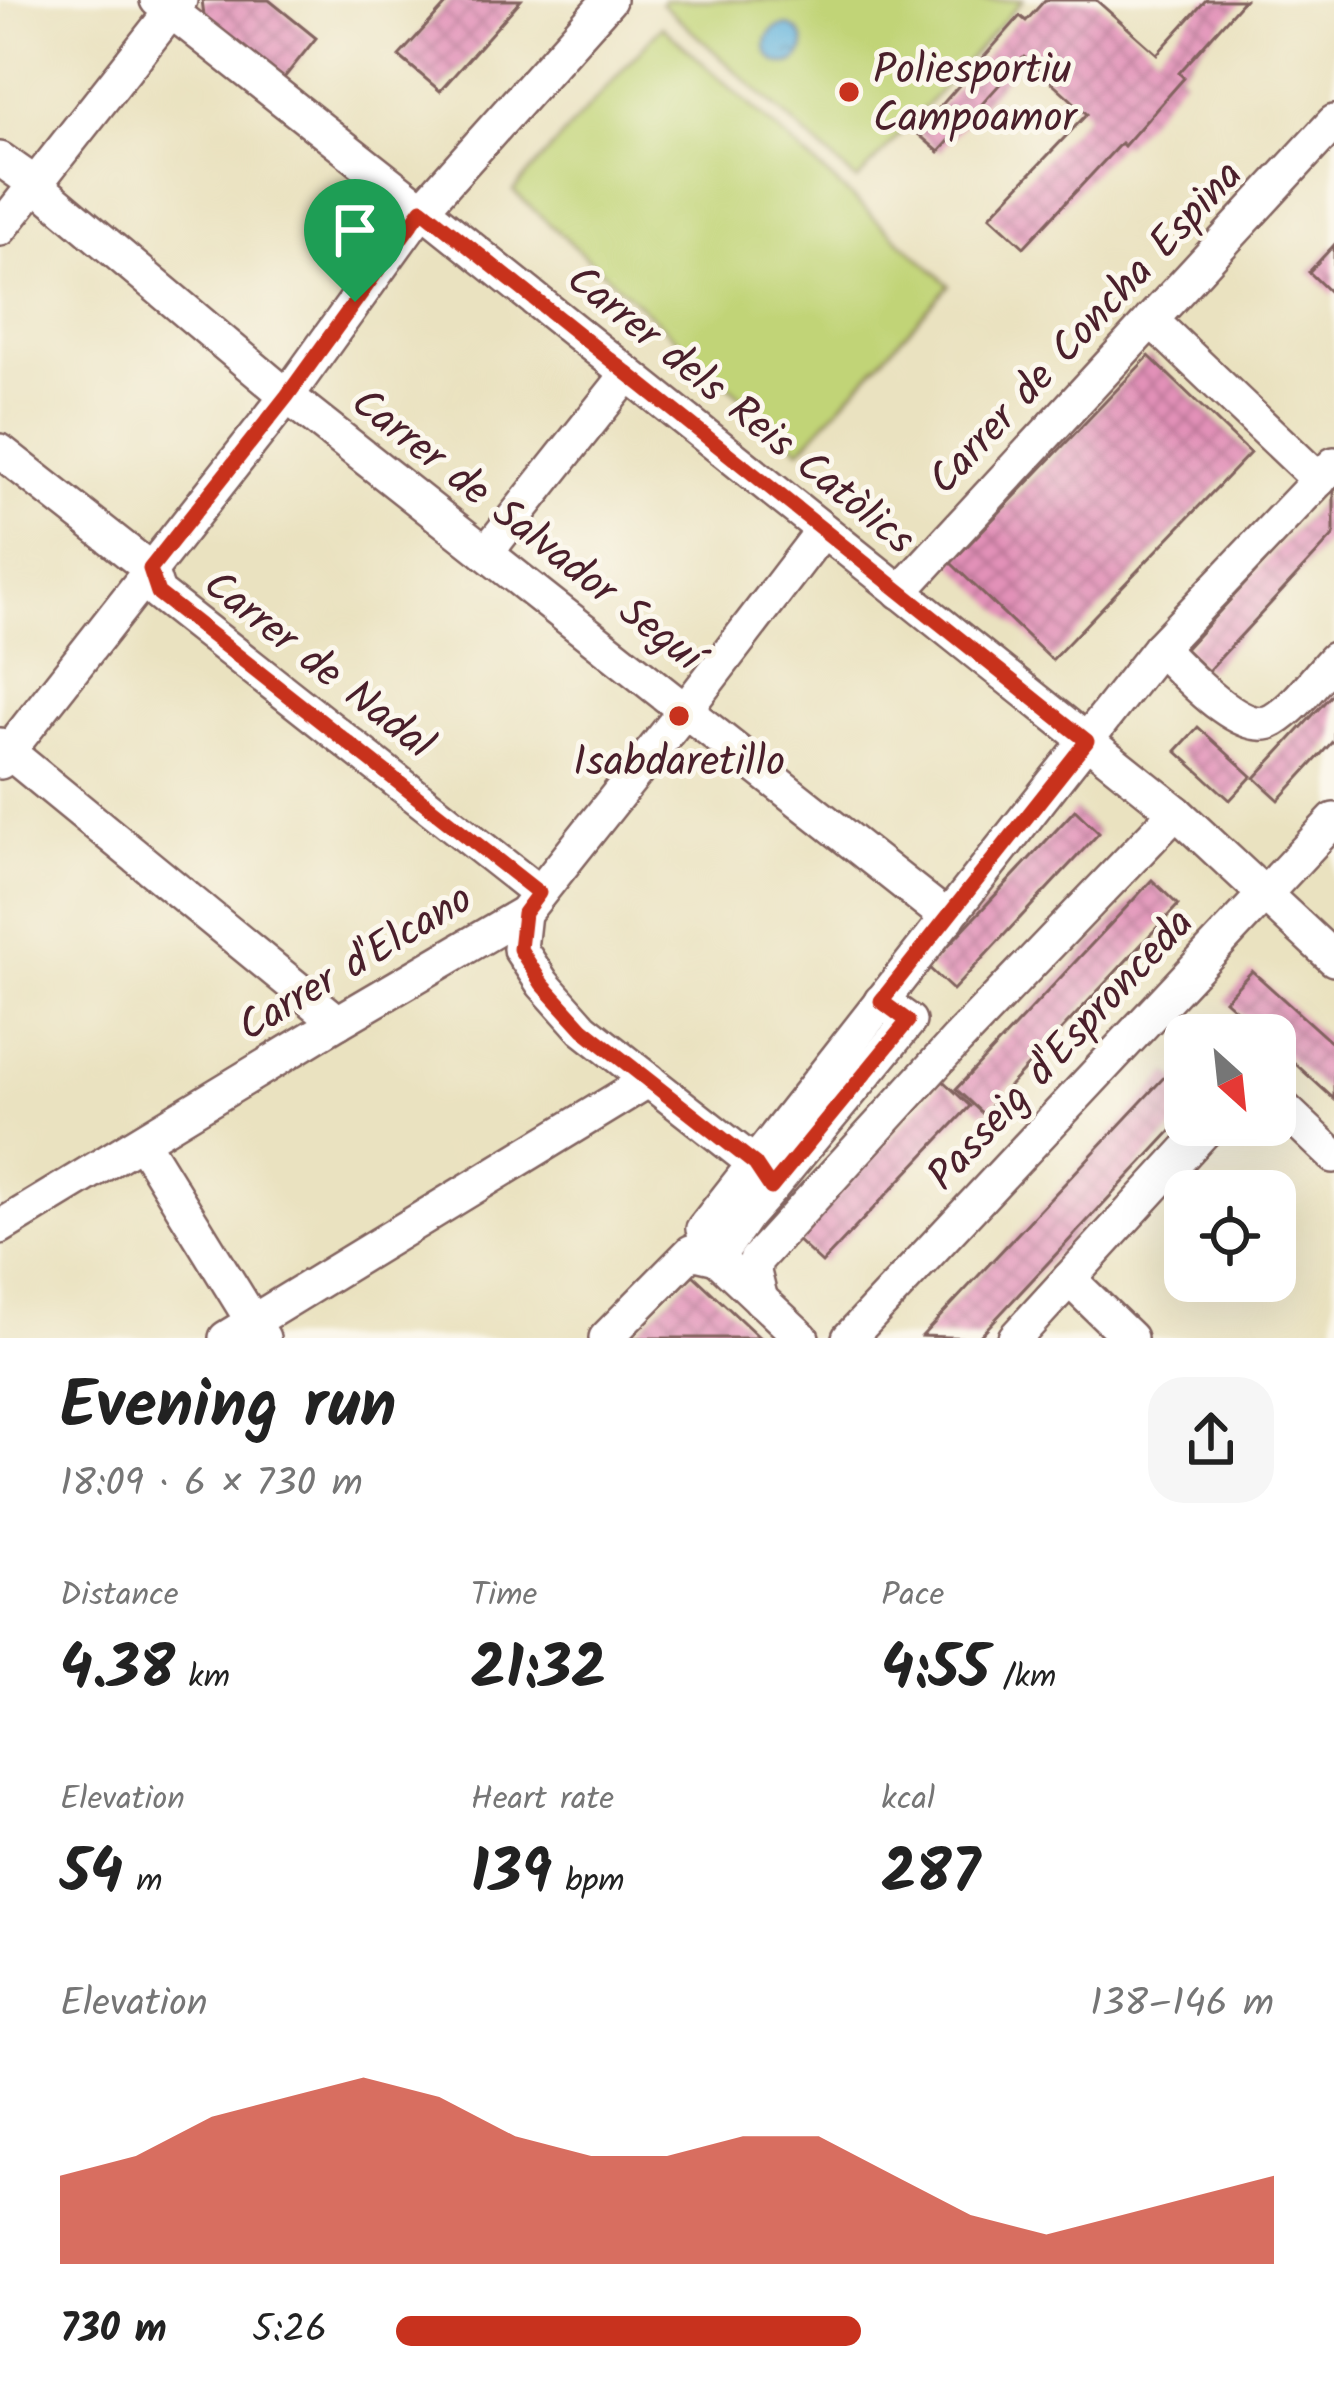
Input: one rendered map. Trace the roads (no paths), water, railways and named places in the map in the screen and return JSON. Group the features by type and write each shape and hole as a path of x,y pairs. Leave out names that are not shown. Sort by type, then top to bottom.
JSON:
{"street":[{"path":"338,1022 3,753 287,396 422,209 609,0"},
{"path":"0,229 169,4"},
{"name":"Carrer dels Reis Catòlics","path":"169,4 1176,812 1334,959"},
{"name":"Carrer de Concha Espina","path":"900,592 1334,122"},
{"name":"Carrer de Salvador Seguí","path":"0,159 287,396 948,918"},
{"path":"717,1258 703,1229 763,1176 881,1001 1159,648 1326,472 1151,320"},
{"path":"487,554 628,374"},
{"name":"Carrer de Nadal","path":"0,451 150,569 158,593 534,900"},
{"name":"Carrer d'Elcano","path":"0,1227 534,900 823,530"},
{"path":"1159,648 1214,700 1256,725 1272,722 1334,659"},
{"path":"758,1286 756,1260 957,1040 1176,812"},
{"name":"Passeig d'Espronceda","path":"849,1338 1334,820"},
{"path":"534,900 520,949 542,984 583,1029 763,1176"},
{"path":"142,1142 247,1333 650,1080"},
{"path":"1296,1120 1334,1156"},
{"path":"1015,1338 1191,1146"},
{"path":"606,1338 691,1252 717,1258 758,1286 802,1338"},
{"path":"1069,1279 1130,1338"}],"water":[{"path":"785,26 798,32 804,45 798,58 785,64 772,58 766,45 772,32"}],"place":[{"name":"Poliesportiu Campoamor","path":"849,92"},
{"name":"Isabdaretillo","path":"679,716"}]}
